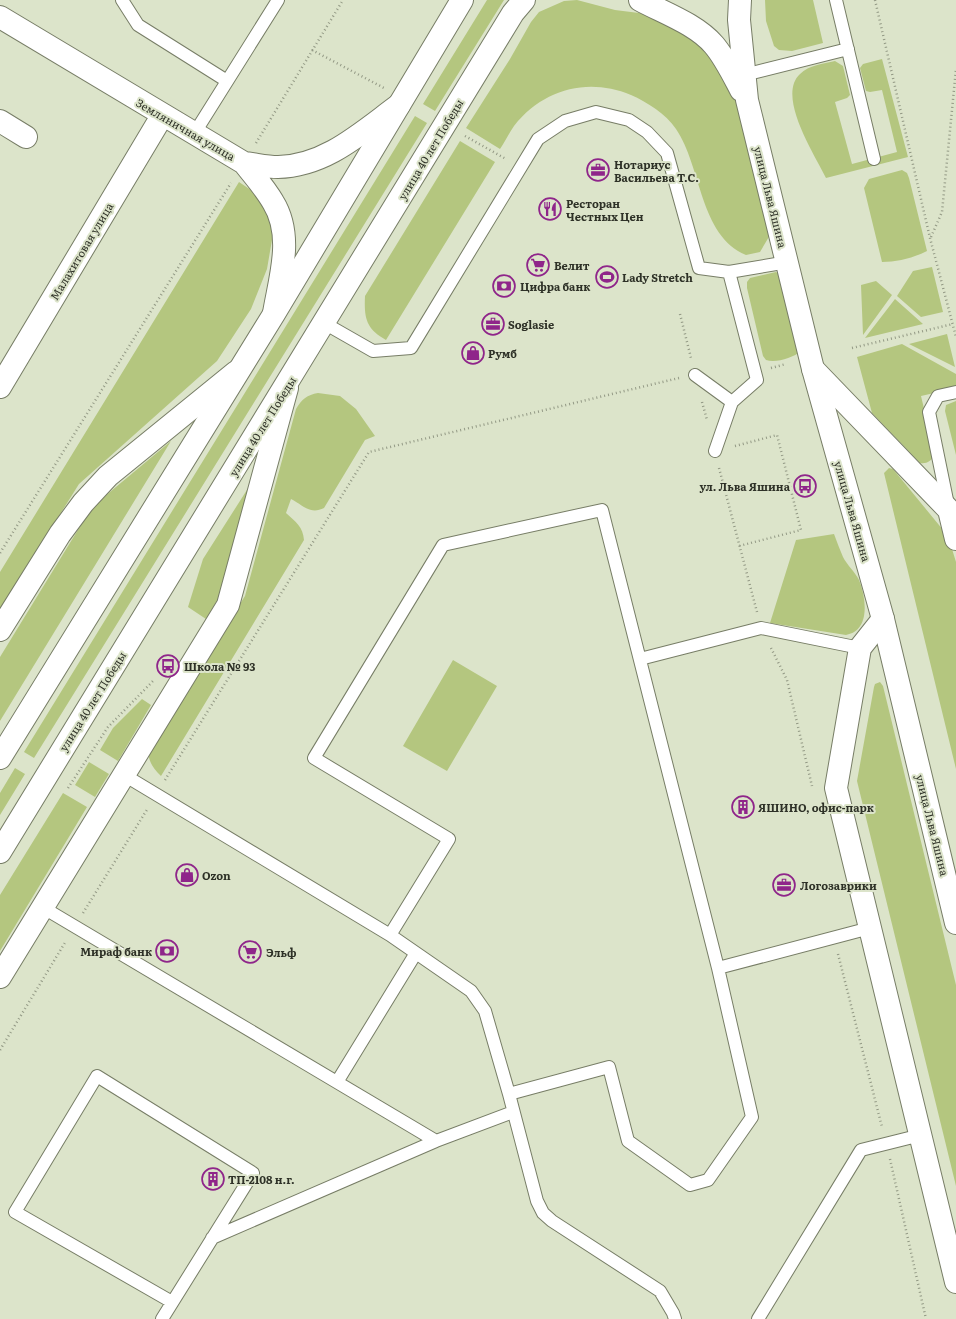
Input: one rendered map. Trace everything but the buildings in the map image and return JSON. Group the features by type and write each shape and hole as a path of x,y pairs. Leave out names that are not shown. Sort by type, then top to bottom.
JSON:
{"main road":[{"path":"0,758 274,314 462,0"},
{"name":"улица 40 лет Победы","path":"0,852 289,382 513,13 524,0"},
{"name":"улица Льва Яшина","path":"640,0 704,35 714,45 725,61 747,100"},
{"name":"улица Льва Яшина","path":"740,0 739,20 747,100 788,262 813,369 883,619 956,923"},
{"name":"Земляничная улица","path":"0,17 162,116 244,163 278,167 310,162 342,148 402,102"},
{"name":"Малахитовая улица","path":"0,387 162,116"},
{"path":"0,121 26,137"},
{"path":"244,163 274,203 282,223 284,255 274,314"},
{"path":"813,369 949,510 956,539"},
{"path":"0,630 60,534 83,503 108,476 239,370"},
{"path":"0,977 228,605 289,382"},
{"path":"883,619 860,648 836,788 956,1282"}],"lane":[{"path":"122,0 138,25 228,81"},
{"path":"194,134 278,0"},
{"path":"836,0 874,158"},
{"path":"744,75 848,50"},
{"path":"324,323 373,351 411,348 538,140 565,121 596,112 629,120 647,132 667,153 699,268 729,272 788,262"},
{"path":"715,450 732,402 757,380 729,272"},
{"path":"695,374 732,402"},
{"path":"949,510 928,412 938,396 956,392"},
{"path":"390,935 449,839 314,758 443,545 602,510 718,968 752,1117 708,1180 690,1185 628,1140 609,1067 509,1094"},
{"path":"640,659 761,628 860,648"},
{"path":"124,775 390,935 471,991 485,1011 509,1094 537,1201 542,1213 660,1291 675,1319"},
{"path":"42,908 75,926 436,1141"},
{"path":"718,968 870,928"},
{"path":"337,1082 416,953"},
{"path":"162,1319 253,1172 97,1076 15,1212 172,1302"},
{"path":"212,1238 436,1141 513,1112"},
{"path":"758,1319 861,1150 921,1135"}],"path":[{"path":"0,553 344,0"},
{"path":"875,0 930,238 956,337"},
{"path":"312,50 402,102"},
{"path":"930,238 942,212 956,69"},
{"path":"445,125 521,168"},
{"path":"680,314 761,628 787,680 813,787"},
{"path":"852,348 953,324"},
{"path":"0,1050 156,794 369,452 695,374"},
{"path":"715,450 777,435 802,530 739,546"},
{"path":"68,788 108,727 158,677"},
{"path":"834,937 886,1144 926,1319"}],"green space":[{"path":"487,0 504,0 435,111 423,104"},
{"path":"577,0 615,10 655,15 688,24 733,86 770,235 760,252 746,255 731,245 719,232 703,199 685,145 676,129 667,118 656,109 631,95 599,87 583,87 552,95 538,103 526,113 514,126 500,149 466,128 510,59 531,22 539,12 564,1"},
{"path":"765,0 813,0 823,43 792,51 779,50 774,46 766,21"},
{"path":"882,59 908,157 826,178 800,126 792,96 794,84 800,74 812,67 835,61 843,66 850,95 847,98 835,102 852,164 897,152 882,90 870,92 866,91 860,68 863,64"},
{"path":"415,116 427,123 34,758 24,752"},
{"path":"460,141 495,162 386,340 374,332 370,327 365,311 365,296"},
{"path":"902,170 907,173 909,178 927,251 905,259 882,262 864,188 869,179"},
{"path":"239,182 261,197 270,212 273,234 267,269 251,309 217,361 79,484 0,610 0,572"},
{"path":"932,267 943,312 921,317 897,296 913,271"},
{"path":"776,272 781,275 801,351 794,356 770,361 766,360 763,356 747,288 747,282 750,278"},
{"path":"876,281 892,295 863,335 861,285"},
{"path":"895,299 923,324 865,338"},
{"path":"947,334 955,367 909,344"},
{"path":"902,344 956,374 956,388 921,396 935,455 925,463 920,463 872,413 857,357"},
{"path":"318,393 340,396 356,409 375,436 365,440 324,508 319,510 311,510 291,499 286,513 301,528 304,540 161,776 151,764 148,748 245,596 296,409 305,398"},
{"path":"956,401 956,455 945,411 946,405"},
{"path":"171,441 0,721 0,657 92,507"},
{"path":"889,468 893,469 948,536 956,562 956,769 884,473"},
{"path":"252,482 222,592 206,619 188,607 203,559"},
{"path":"834,534 843,557 859,580 861,587 865,604 863,620 860,627 854,632 846,635 770,623 796,540"},
{"path":"453,660 497,686 447,771 403,746"},
{"path":"880,682 883,686 956,985 956,1186 857,781 874,687 875,684"},
{"path":"142,699 151,705 118,761 100,750 113,728"},
{"path":"89,762 109,774 95,797 75,785"},
{"path":"15,768 25,774 0,815 0,793"},
{"path":"63,793 87,807 0,951 0,895"}],"place":[{"name":"Нотариус Васильева Т.С.","path":"598,170"},
{"name":"Ресторан Честных Цен","path":"550,209"},
{"name":"Велит","path":"538,265"},
{"name":"Lady Stretch","path":"607,277"},
{"name":"Цифра банк","path":"504,286"},
{"name":"Soglasie","path":"493,324"},
{"name":"Румб","path":"473,353"},
{"name":"ул. Льва Яшина","path":"805,486"},
{"name":"Школа № 93","path":"168,666"},
{"name":"ЯШИНО, офис-парк","path":"743,807"},
{"name":"Ozon","path":"187,875"},
{"name":"Логозаврики","path":"784,885"},
{"name":"Мираф банк","path":"167,951"},
{"name":"Эльф","path":"250,952"},
{"name":"ТП-2108 н.г.","path":"213,1179"}]}
